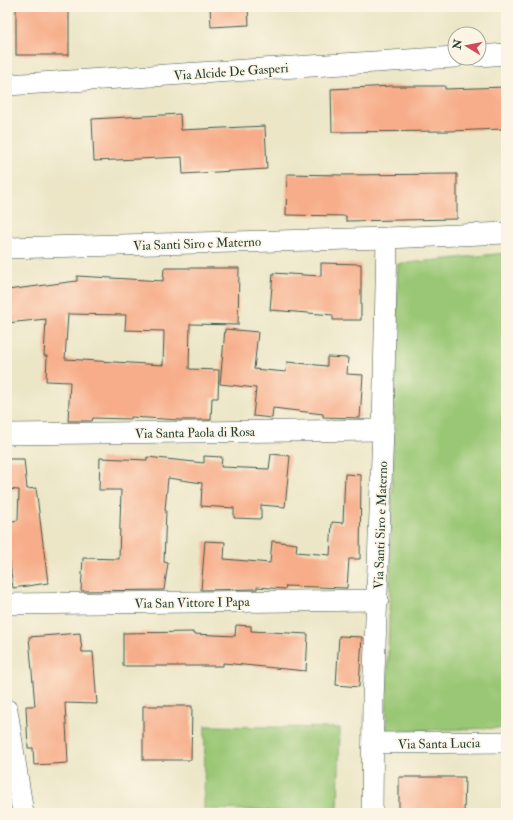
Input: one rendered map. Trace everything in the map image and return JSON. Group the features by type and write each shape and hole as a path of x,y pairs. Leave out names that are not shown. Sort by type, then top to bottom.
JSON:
{"street":[{"path":"487,55 506,54"},
{"name":"Via Alcide De Gasperi","path":"7,85 447,58"},
{"name":"Via Santi Siro e Materno","path":"7,248 387,238 506,233"},
{"name":"Via Santi Siro e Materno","path":"372,813 387,238"},
{"name":"Via Santa Paola di Rosa","path":"7,434 383,430"},
{"name":"Via San Vittore I Papa","path":"7,604 378,600"},
{"path":"7,710 10,757 23,813"},
{"name":"Via Santa Lucia","path":"373,743 506,742"}],"green space":[{"path":"506,253 506,728 386,731 398,264"},
{"path":"205,726 340,728 338,812 204,809"}],"building":[{"path":"16,7 69,7 69,55 16,55"},
{"path":"210,7 248,7 249,25 211,27"},
{"path":"391,86 445,86 445,89 506,87 506,126 503,127 503,129 449,131 332,132 331,89"},
{"path":"180,114 181,130 265,126 267,169 183,174 182,157 94,161 92,119"},
{"path":"287,174 457,174 457,219 346,221 346,216 286,215"},
{"path":"321,263 361,264 361,320 333,320 333,315 270,310 273,273 321,276"},
{"path":"164,268 239,268 238,325 190,324 189,369 219,370 218,398 212,398 211,420 131,417 131,419 93,418 92,421 68,421 70,382 46,381 47,356 44,356 46,319 7,323 7,290 77,281 77,276 163,281","holes":["68,314 126,315 125,330 164,331 163,365 65,359"]},
{"path":"225,329 258,332 254,369 286,372 287,362 327,366 327,357 348,358 347,374 363,375 360,418 323,417 323,414 273,408 272,418 253,416 256,388 220,384"},
{"path":"271,454 290,456 285,507 261,505 261,519 234,518 234,508 201,506 202,483 168,478 165,510 164,562 168,563 164,590 81,591 83,558 119,559 121,490 99,490 100,458 147,460 147,457 204,463 204,456 222,457 221,467 269,469"},
{"path":"7,459 24,459 27,489 36,488 48,583 13,588 7,538 7,522 18,520 19,490 7,489"},
{"path":"345,474 361,475 360,559 349,559 347,588 286,586 285,589 257,587 257,589 201,590 205,541 225,542 224,559 270,563 272,541 297,544 296,552 330,555 332,522 343,523"},
{"path":"236,625 251,626 251,631 308,634 306,671 223,663 223,666 123,666 123,633 193,632 193,634 235,636"},
{"path":"80,633 82,652 93,652 97,704 65,703 68,763 34,765 33,748 28,748 26,706 35,706 29,637"},
{"path":"339,636 362,637 359,687 336,685"},
{"path":"143,706 192,706 191,760 143,760"},
{"path":"399,777 465,777 464,813 399,813"}]}
